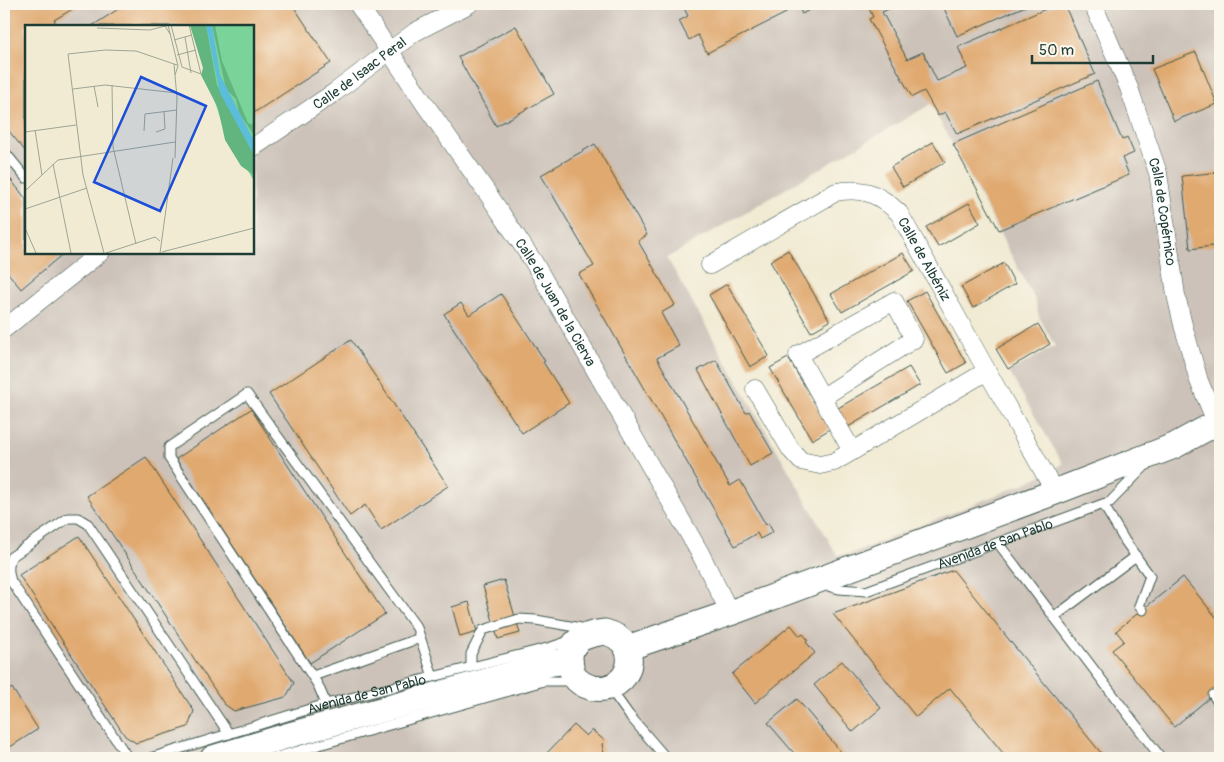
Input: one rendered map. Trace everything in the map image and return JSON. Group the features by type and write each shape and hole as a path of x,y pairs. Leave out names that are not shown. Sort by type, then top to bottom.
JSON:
{"street":[{"name":"Calle de Juan de la Cierva","path":"358,4 533,261 700,553 730,613"},
{"name":"Calle de Isaac Peral","path":"254,147 335,92 415,32 469,4"},
{"name":"Calle de Copérnico","path":"1093,4 1129,88 1158,173 1176,295 1183,325 1199,381 1219,422"},
{"name":"Calle de Albéniz","path":"710,265 836,192 849,190 866,191 881,197 900,213 1056,492"},
{"path":"4,329 93,255"},
{"path":"822,397 914,339 894,301 798,355 852,451"},
{"path":"755,389 790,450 801,461 820,465 834,462 987,371"},
{"name":"Avenida de San Pablo","path":"627,648 730,613 1056,492 1174,446 1219,422"},
{"path":"594,634 614,634 627,648 630,657 626,675 620,682 609,687 588,687 574,671 571,653 577,641 594,634"},
{"name":"Avenida de San Pablo","path":"213,758 292,734 552,663 574,671"}],"lane":[{"path":"4,150 25,177"},
{"path":"326,704 313,676 169,458 168,447 247,394 417,628 433,677"},
{"name":"Avenida de San Pablo","path":"813,582 839,589 866,591 1110,502 1158,452"},
{"path":"1103,504 1125,541 1150,576 1139,606 1143,610"},
{"path":"128,758 11,581 9,573 8,564 11,557 68,518 78,518 88,524 229,734"},
{"path":"998,543 1161,758"},
{"path":"1054,617 1136,556"},
{"path":"472,667 471,654 483,630 516,619 536,620 594,634"},
{"name":"Avenida de San Pablo","path":"150,758 326,704 551,647 594,634"},
{"path":"313,676 420,638"},
{"path":"272,758 574,671"},
{"path":"609,687 629,715 666,758"},
{"path":"1213,695 1220,706"}],"shaded area":[{"path":"4,4 1220,4 1220,758 4,758","holes":["931,104 1035,300 1039,317 1055,346 1009,372 1063,464 1026,483 850,554 837,555 667,258"]}],"building":[{"path":"4,4 81,4 54,20 56,25 25,25 25,151 4,125"},
{"path":"126,4 292,4 331,63 254,113 254,25 94,25"},
{"path":"682,4 782,4 786,13 707,53 698,35 689,40 679,21 688,16"},
{"path":"797,4 820,4 802,14"},
{"path":"867,4 900,4 882,12 907,59 923,52 937,81 967,68 958,47 1057,4 1064,4 1095,74 957,134 945,112 938,116 924,91 912,97 869,19 873,17"},
{"path":"942,4 1030,4 957,36"},
{"path":"516,26 554,94 496,126 458,57"},
{"path":"1196,52 1217,104 1174,121 1152,69"},
{"path":"1097,81 1122,140 1127,137 1134,153 1122,158 1129,175 999,230 953,144"},
{"path":"933,142 945,162 903,187 891,167"},
{"path":"595,144 647,235 638,241 675,305 661,313 679,346 657,358 730,486 740,480 766,525 768,523 773,532 760,539 757,533 735,546 579,274 594,266 541,175"},
{"path":"4,171 25,198 25,254 63,254 21,289 4,268"},
{"path":"1220,172 1220,245 1190,249 1182,176"},
{"path":"969,203 980,223 938,247 926,227"},
{"path":"788,250 830,321 811,332 770,261"},
{"path":"903,253 914,271 842,312 831,294"},
{"path":"1004,263 1015,284 973,308 961,287"},
{"path":"727,284 769,356 750,367 709,295"},
{"path":"925,291 966,363 948,373 907,301"},
{"path":"501,294 545,361 543,362 569,403 522,433 444,314 461,303 469,315"},
{"path":"1038,324 1050,344 1008,369 996,349"},
{"path":"351,340 448,486 381,530 365,505 350,516 269,394"},
{"path":"788,358 830,429 812,440 770,368"},
{"path":"716,360 746,413 749,411 773,453 750,466 698,370"},
{"path":"909,367 920,385 848,427 838,408"},
{"path":"251,409 385,614 310,663 176,459"},
{"path":"146,457 294,683 286,697 234,711 224,704 87,496"},
{"path":"79,536 194,711 188,727 136,743 125,736 19,575"},
{"path":"953,570 1105,758 1007,758 950,688 916,717 833,614"},
{"path":"1183,577 1220,622 1220,689 1174,727 1112,650 1124,641 1116,631"},
{"path":"504,580 520,633 498,639 483,586"},
{"path":"469,602 477,632 460,637 452,607"},
{"path":"791,625 800,636 803,634 808,640 806,642 815,653 755,703 732,674"},
{"path":"842,661 881,708 853,732 814,685"},
{"path":"12,688 38,729 4,751 4,694"},
{"path":"797,699 846,758 798,758 768,723"},
{"path":"574,725 586,736 592,730 605,741 602,744 604,754 599,758 542,758"}]}
